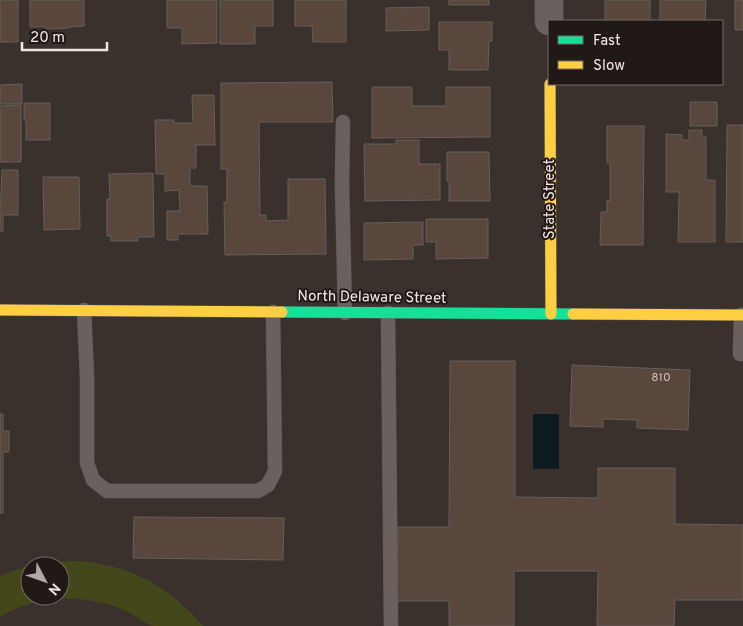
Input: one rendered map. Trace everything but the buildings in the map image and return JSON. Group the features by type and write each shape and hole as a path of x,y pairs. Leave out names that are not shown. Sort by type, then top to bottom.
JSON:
{"main road":[{"name":"State Street","path":"550,85 551,314"},
{"name":"North Delaware Street","path":"0,310 742,315"}],"street":[{"path":"549,0 550,20"}],"lane":[{"path":"343,122 342,184 345,313"},
{"path":"84,310 87,377 87,463 93,480 107,492 258,491 268,485 275,471 272,312"},
{"path":"388,313 391,626"},
{"path":"740,354 742,315"}],"green space":[{"path":"70,561 92,562 111,566 155,584 180,603 203,626 153,626 133,614 110,605 70,599"},
{"path":"20,569 20,606 24,606 0,617 0,576"}],"shaded area":[{"path":"533,414 559,414 559,469 533,469"}],"traffic: fast":[{"path":"282,312 573,314"}],"traffic: slow":[{"path":"550,85 551,314"},
{"path":"0,310 282,312"},
{"path":"573,314 743,315"}]}
